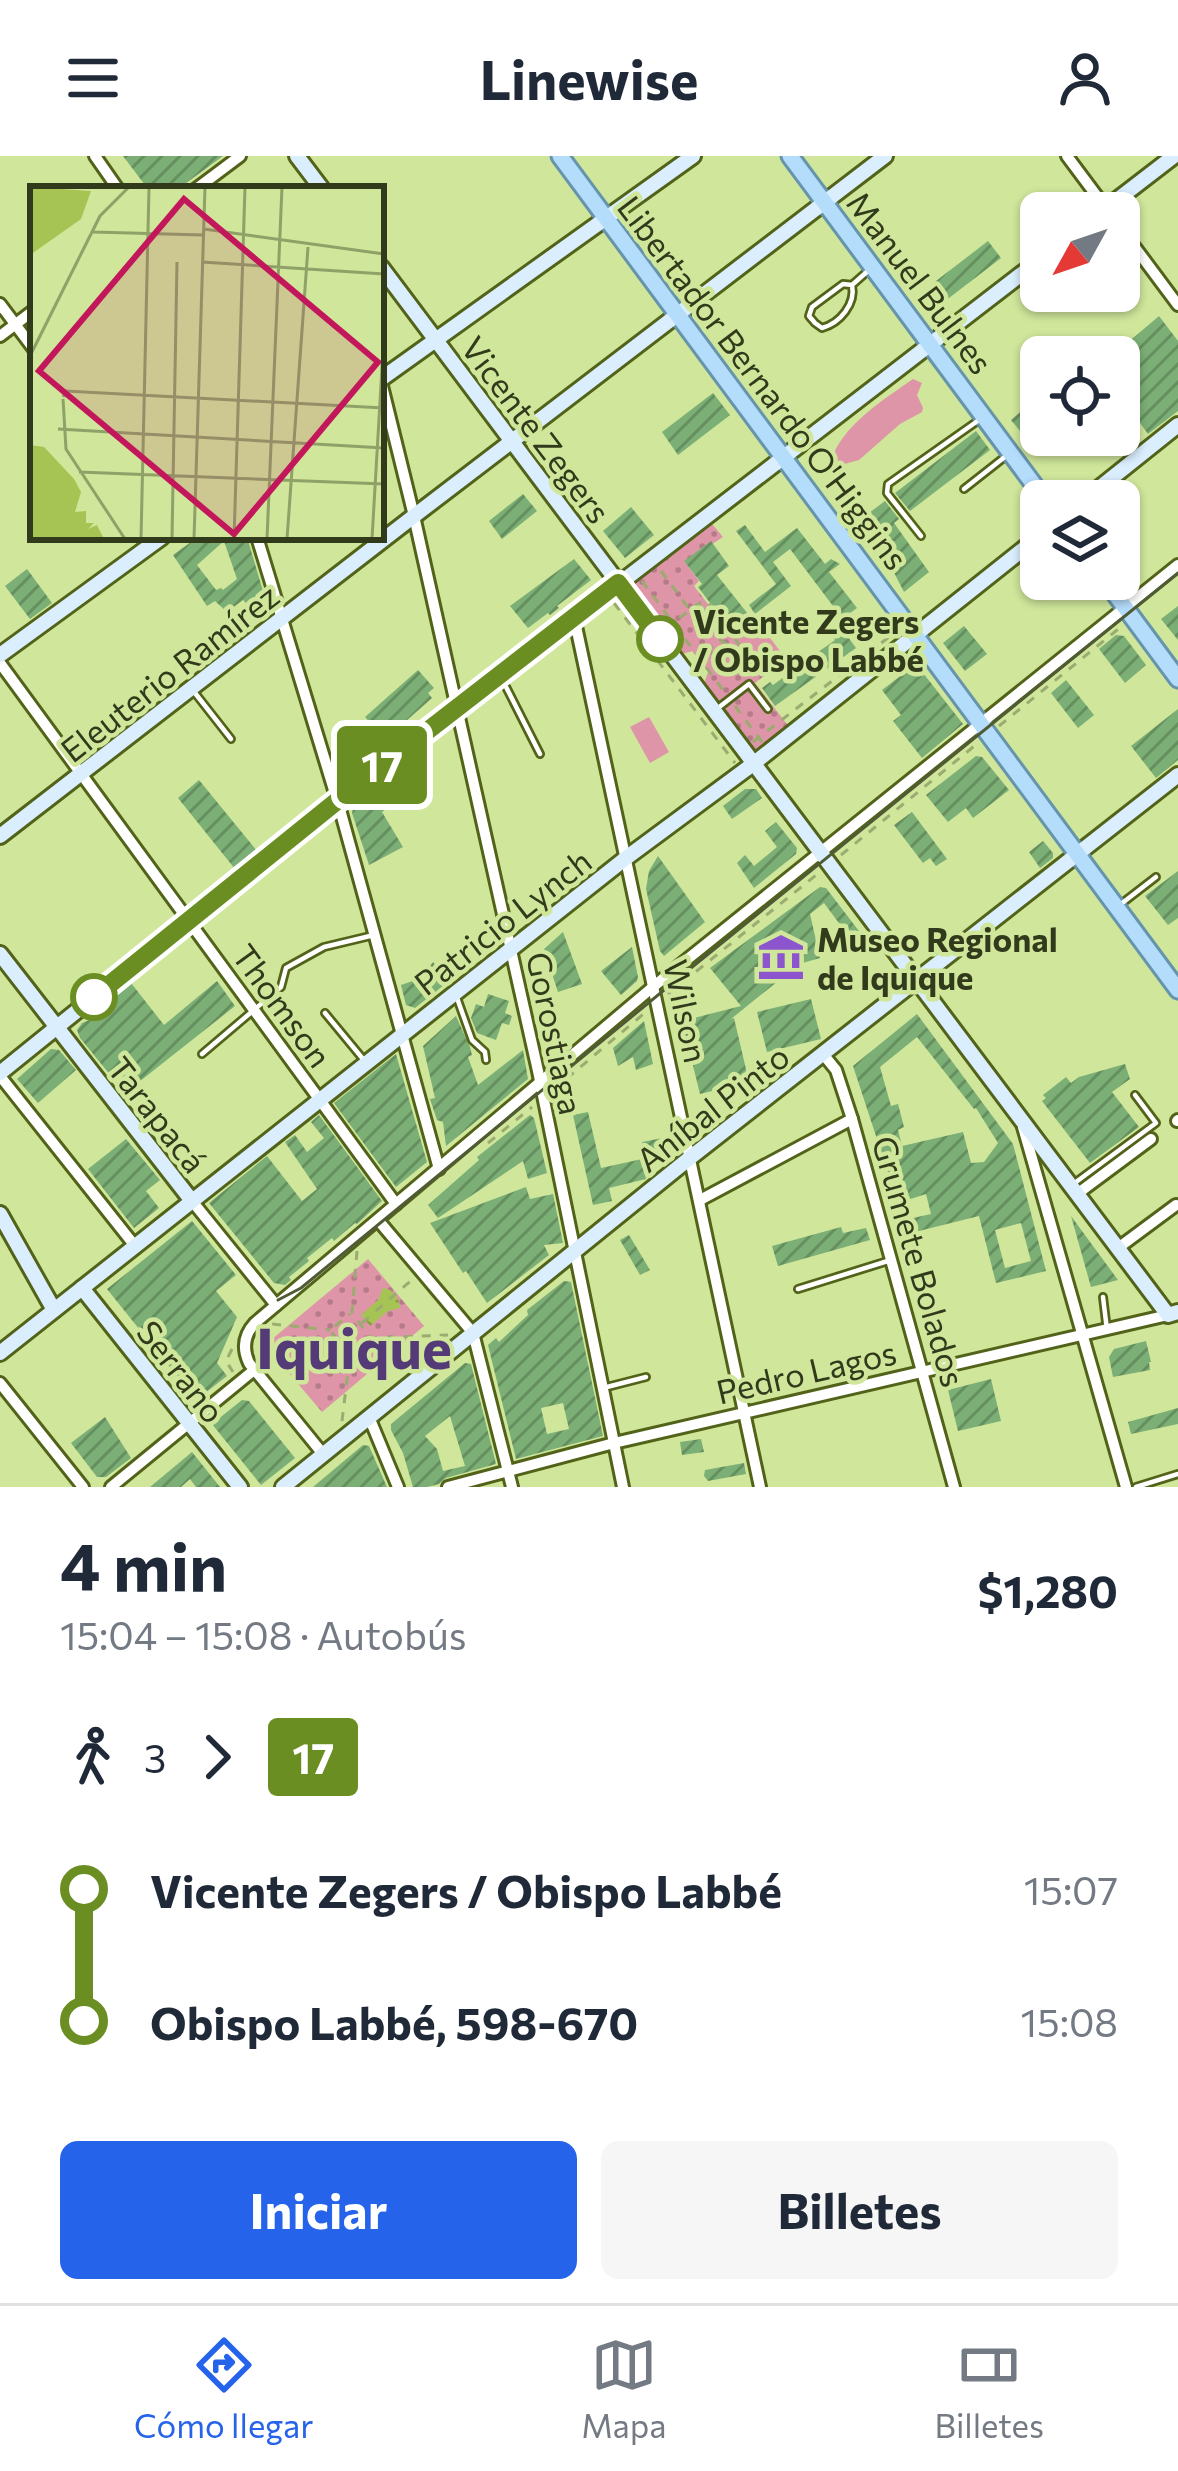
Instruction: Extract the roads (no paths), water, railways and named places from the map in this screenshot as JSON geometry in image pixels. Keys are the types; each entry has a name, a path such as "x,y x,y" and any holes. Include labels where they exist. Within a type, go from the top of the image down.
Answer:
{"main road":[{"name":"Libertador Bernardo O'Higgins","path":"560,156 1178,990"},
{"name":"Manuel Bulnes","path":"790,156 1031,480"},
{"path":"1120,600 1178,679"}],"street":[{"path":"94,156 116,186"},
{"path":"200,186 240,156"},
{"path":"297,156 320,186"},
{"path":"384,379 693,156"},
{"name":"Eleuterio Ramírez","path":"384,539 885,156"},
{"path":"1067,156 1091,192"},
{"path":"1130,192 1174,156"},
{"path":"1140,254 1178,305"},
{"name":"Vicente Zegers","path":"384,271 612,587 714,712 746,763 1173,1313"},
{"path":"135,1246 0,1075 455,708 1020,275"},
{"path":"0,304 30,344"},
{"path":"0,336 30,313"},
{"name":"Gorostiaga","path":"384,393 540,1083 623,1487"},
{"path":"1109,480 1178,424"},
{"path":"0,659 158,540"},
{"path":"257,540 376,935 439,1169"},
{"name":"Eleuterio Ramírez","path":"0,836 382,540"},
{"name":"Patricio Lynch","path":"0,1353 746,763 769,752 911,630 1020,550"},
{"path":"323,1454 254,1370 244,1350 255,1323 654,986 824,860 1129,612 1178,565"},
{"name":"Wilson","path":"574,617 760,1487"},
{"name":"Thomson","path":"0,659 396,1204"},
{"name":"Aníbal Pinto","path":"283,1487 691,1157 1178,775"},
{"name":"Tarapacá","path":"0,954 276,1305"},
{"name":"Grumete Bolados","path":"823,1054 836,1070 852,1119 954,1487"},
{"path":"700,1200 852,1119"},
{"path":"1022,1121 1131,1487"},
{"path":"1074,1190 1151,1139"},
{"path":"1118,1248 1176,1205"},
{"path":"0,1215 54,1310"},
{"path":"378,1220 473,1334 512,1487"},
{"name":"Serrano","path":"82,1288 240,1487"},
{"name":"Pedro Lagos","path":"448,1487 614,1443 1173,1313"},
{"path":"111,1487 254,1370"},
{"path":"0,1383 83,1487"},
{"path":"369,1418 398,1487"}],"lane":[{"path":"852,285 874,268"},
{"path":"843,284 852,285 849,307 830,326 814,323 809,316 812,307 843,284"},
{"path":"921,536 887,493 888,484 984,417"},
{"path":"964,489 1011,453"},
{"path":"500,674 540,754"},
{"path":"714,712 748,684 768,709"},
{"path":"192,688 231,739"},
{"path":"1117,908 1156,877"},
{"path":"202,1054 280,987 286,968 324,947 376,935"},
{"path":"455,993 472,1040 485,1052 486,1060"},
{"path":"325,1012 366,1064"},
{"path":"1074,1190 1156,1124 1136,1095"},
{"path":"798,1289 891,1260"},
{"path":"1103,1297 1107,1330"},
{"path":"603,1388 646,1377"},
{"path":"1131,1487 1178,1474"}],"water":[{"path":"383,1288 395,1295 400,1308 388,1311 370,1326 361,1315 378,1300"}],"tram line":[{"path":"278,1300 301,1288 1178,573"}],"place":[{"name":"Vicente Zegers / Obispo Labbé","path":"660,639"},
{"name":"Museo Regional de Iquique","path":"781,957"}],"district":[{"name":"Iquique","path":"354,1346"}]}
